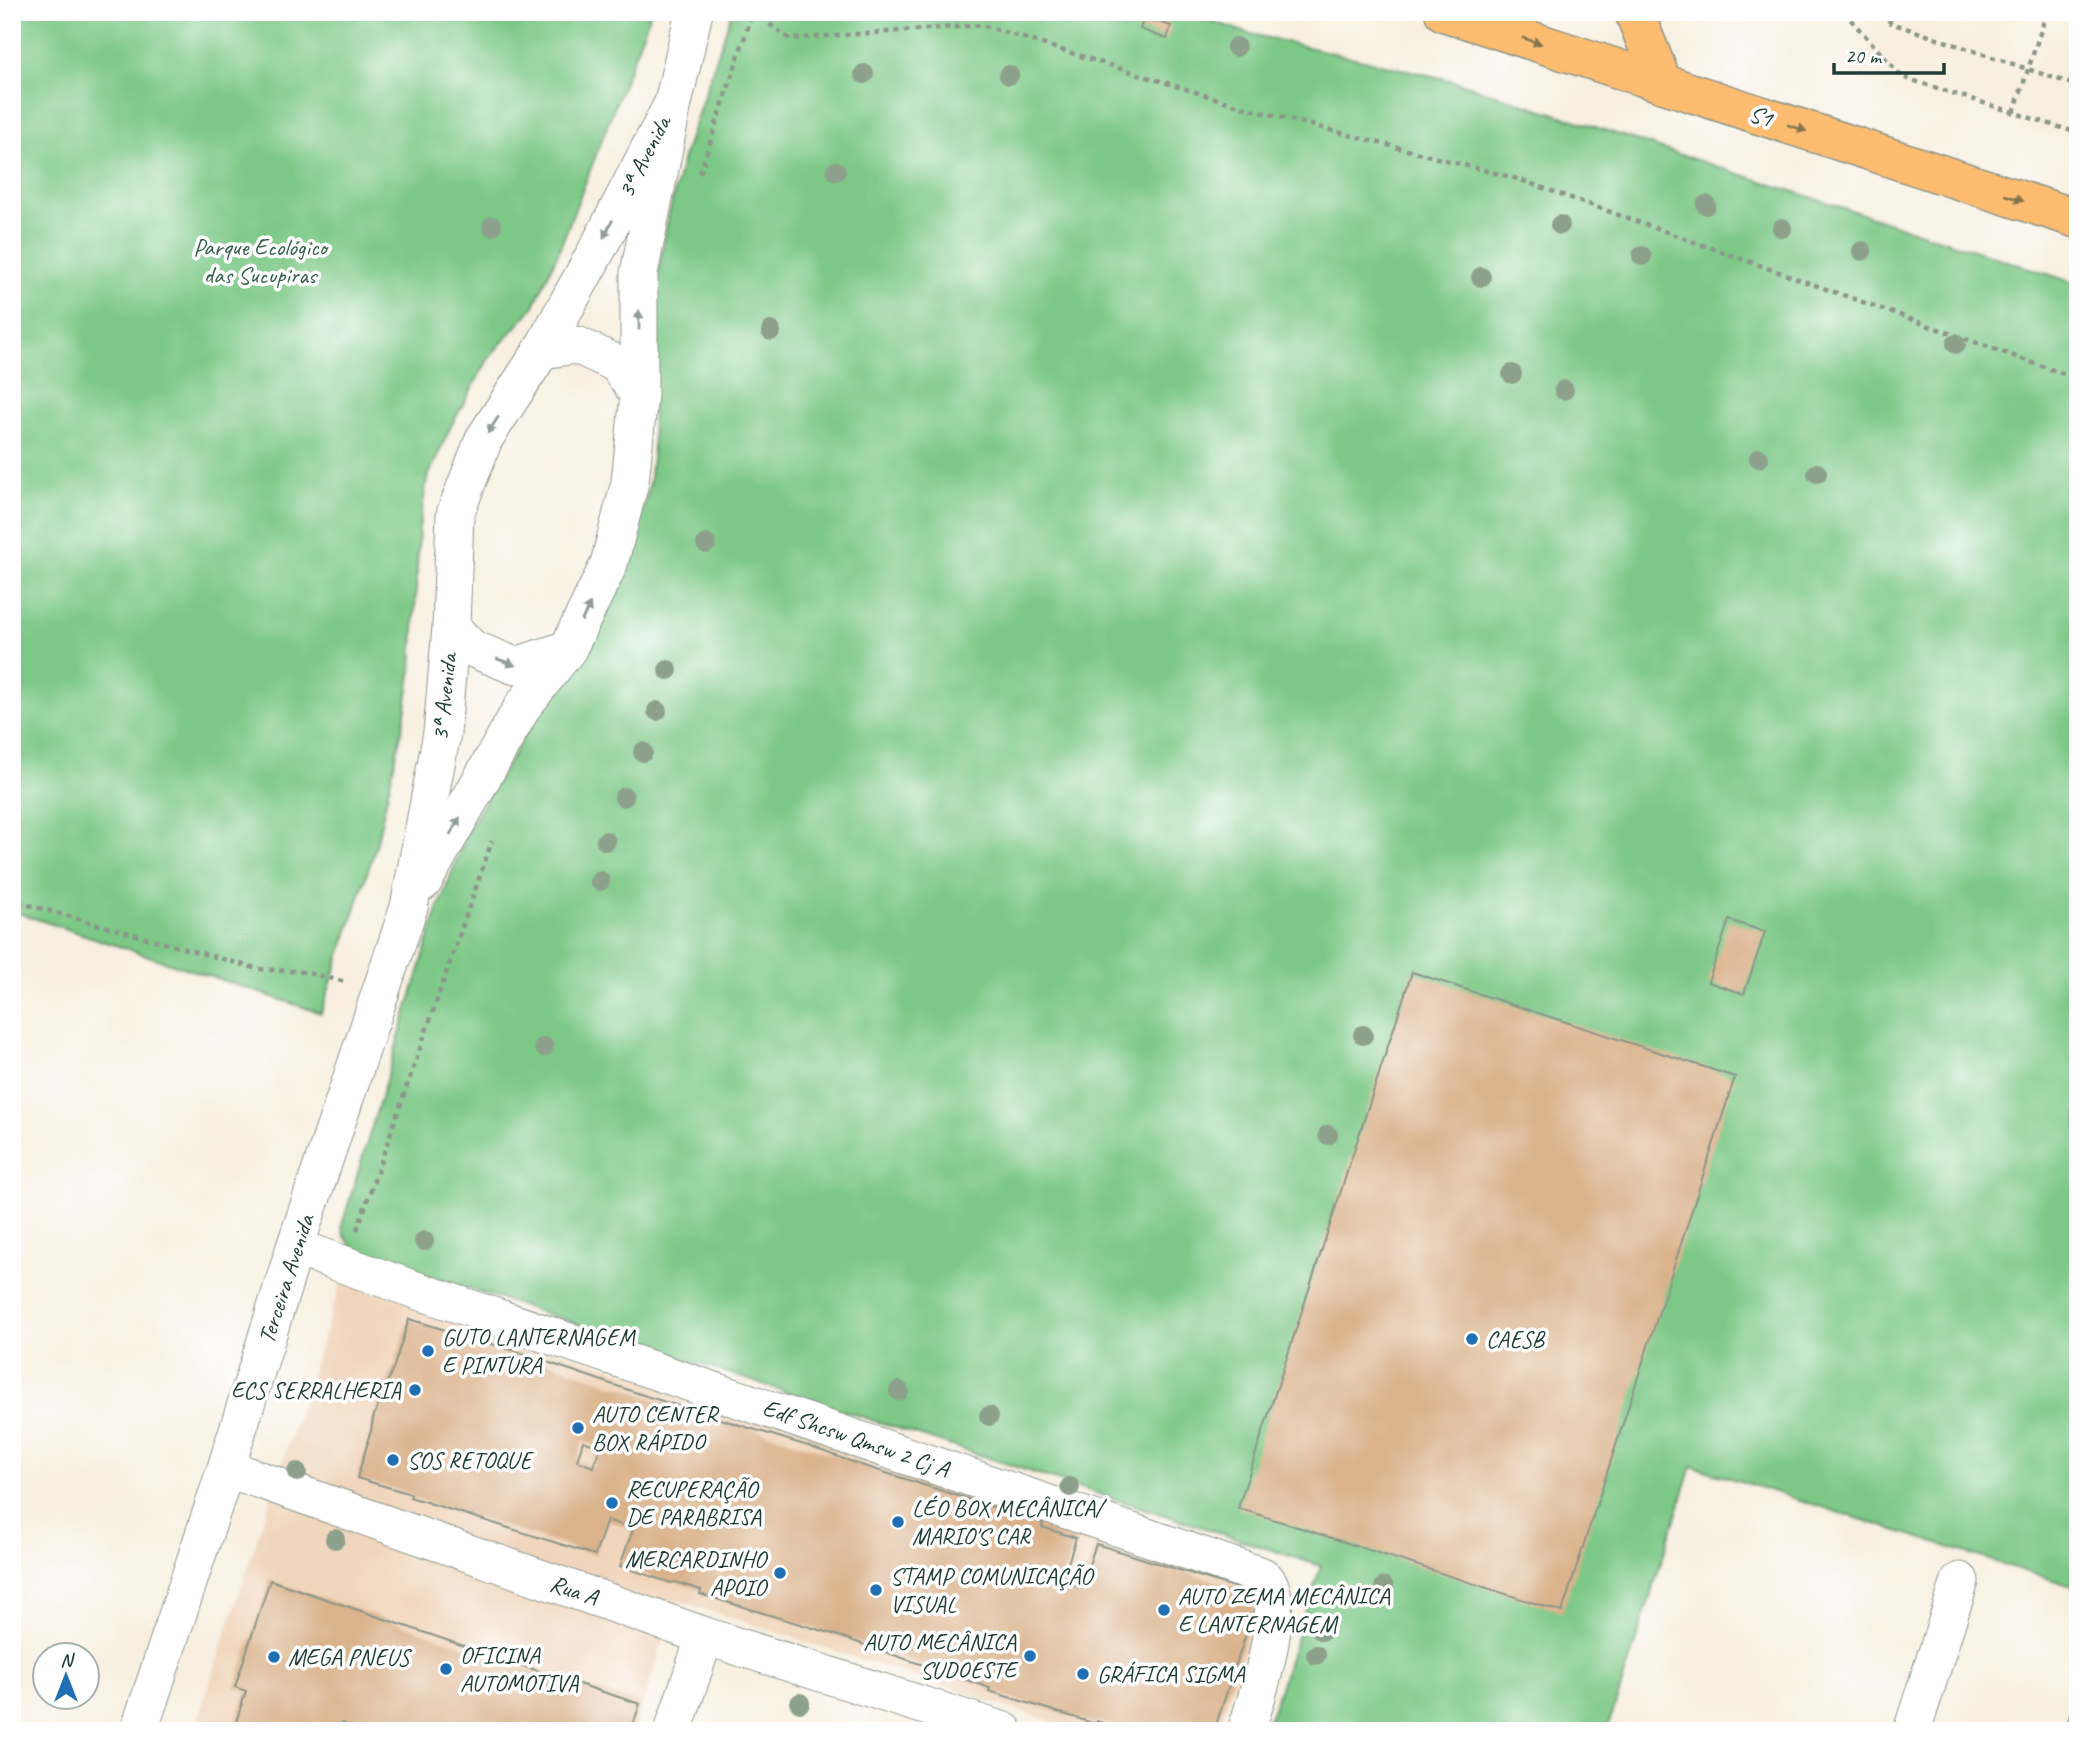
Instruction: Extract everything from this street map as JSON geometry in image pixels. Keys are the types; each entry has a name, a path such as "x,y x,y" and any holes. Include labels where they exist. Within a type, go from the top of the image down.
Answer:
{"highway":[{"name":"S1","path":"1444,12 2078,219"},
{"path":"1633,12 1663,83"}],"street":[{"path":"673,103 694,12"},
{"name":"3ª Avenida","path":"409,907 442,733 451,627 455,514 484,439 542,350 673,103"},
{"name":"3ª Avenida","path":"409,907 523,706 568,649 610,564 630,482 639,394 639,273 673,103"},
{"path":"542,350 577,345 617,364 639,394"},
{"path":"451,627 471,648 515,666 568,649"},
{"name":"Terceira Avenida","path":"139,1731 226,1468 295,1247 409,907"},
{"name":"Edf Shcsw Qmsw 2 Cj A","path":"295,1247 1268,1579 1272,1589 1273,1618 1267,1659 1245,1731"},
{"name":"Rua A","path":"226,1468 705,1636 1004,1731"},
{"path":"1912,1731 1960,1581"},
{"path":"673,1731 705,1636"}],"path":[{"path":"753,12 790,39 982,25 1246,108 1518,179 2078,379"},
{"path":"1844,12 1902,77 2078,133"},
{"path":"1882,12 1891,23 2078,86"},
{"path":"2014,112 2047,12"},
{"path":"12,894 22,903 258,968 304,972 381,990"}],"shaded area":[{"path":"342,1280 1268,1581 1218,1731 1082,1731 677,1600 634,1731 194,1731"}],"green space":[{"name":"Parque Ecológico das Sucupiras","path":"12,12 651,12 558,253 533,308 490,356 451,426 427,479 419,528 412,669 404,720 376,846 321,1013 12,911"},
{"path":"732,12 1185,12 1247,33 1454,81 2078,284 2078,1588 1692,1466 1607,1731 1265,1731 1321,1566 381,1260 363,1253 349,1242 342,1225 438,909 468,830 628,564 649,487 653,447 651,357 655,292 668,218 683,158"}],"building":[{"path":"1144,17 1171,26 1167,39 1140,29"},
{"path":"1729,920 1765,932 1744,994 1708,982"},
{"name":"CAESB","path":"1412,972 1735,1077 1562,1612 1238,1508"},
{"path":"409,1319 1043,1523 1042,1527 1076,1538 1062,1582 1081,1588 1096,1544 1259,1595 1214,1731 1126,1731 1097,1721 1096,1724 989,1691 990,1688 833,1634 700,1594 701,1590 620,1566 633,1529 607,1520 595,1555 357,1478 373,1418","holes":["583,1441 600,1447 593,1467 577,1461"]},
{"path":"270,1580 640,1704 631,1731 366,1731 342,1723 339,1731 233,1731 246,1691 235,1687"},
{"path":"2077,1693 2078,1731 2065,1731"}],"place":[{"name":"CAESB","path":"1472,1339"},
{"name":"GUTO LANTERNAGEM E PINTURA","path":"428,1351"},
{"name":"ECS SERRALHERIA","path":"415,1390"},
{"name":"AUTO CENTER BOX RÁPIDO","path":"578,1428"},
{"name":"SOS RETOQUE","path":"393,1460"},
{"name":"RECUPERAÇÃO DE PARABRISA","path":"612,1503"},
{"name":"LÉO BOX MECÂNICA/ MARIO'S CAR","path":"898,1522"},
{"name":"MERCARDINHO APOIO","path":"780,1573"},
{"name":"STAMP COMUNICAÇÃO VISUAL","path":"876,1590"},
{"name":"AUTO ZEMA MECÂNICA E LANTERNAGEM","path":"1164,1610"},
{"name":"AUTO MECÂNICA SUDOESTE","path":"1030,1656"},
{"name":"MEGA PNEUS","path":"274,1657"},
{"name":"OFICINA AUTOMOTIVA","path":"446,1669"},
{"name":"GRÁFICA SIGMA","path":"1083,1674"}]}
